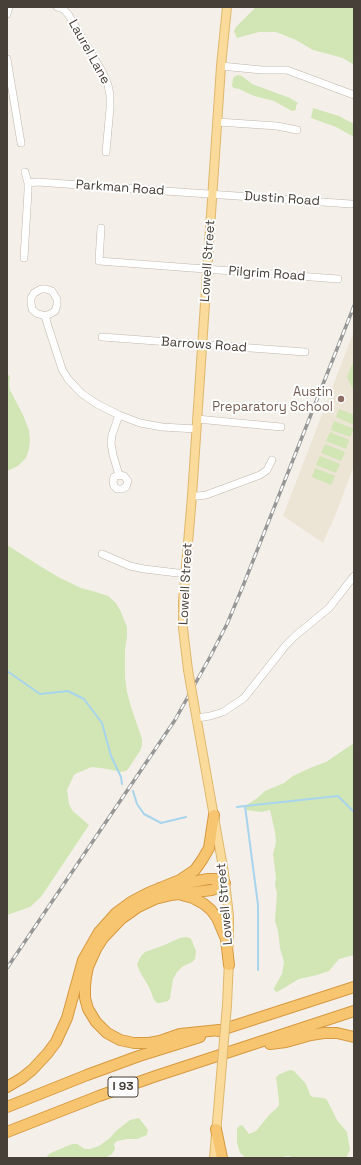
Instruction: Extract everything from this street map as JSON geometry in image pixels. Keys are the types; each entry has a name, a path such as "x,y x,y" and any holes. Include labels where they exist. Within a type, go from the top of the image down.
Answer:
{"highway":[{"path":"7,1087 32,1070 56,1042 66,1018 83,960 99,932 107,922 125,906 139,897 184,878 199,865 209,848 214,815"},
{"path":"160,888 208,879 218,879 225,883 219,888 212,890 176,894 155,899 138,907 121,919 103,938 91,959 87,972 85,987 86,1003 92,1018 103,1030 116,1038 128,1042 148,1043 160,1041 180,1034 219,1030"},
{"path":"176,894 193,898 204,904 214,913 220,923 226,939 229,964"},
{"name":"I 93","path":"7,1107 109,1067 354,987"},
{"name":"I 93","path":"7,1132 99,1096 156,1076 354,1011"},
{"path":"240,1048 286,1042 317,1034 337,1034 354,1037"},
{"path":"216,1129 222,1158"}],"main road":[{"name":"Lowell Street","path":"214,1158 227,1005 229,916 214,815 188,670 183,623 212,195 227,7"}],"street":[{"path":"7,14 9,7"},
{"name":"Laurel Lane","path":"62,8 69,16 103,73 108,85 110,108 106,152"},
{"path":"7,59 21,143"},
{"path":"222,66 262,70 288,70 354,95"},
{"path":"218,122 277,126 297,130"},
{"path":"24,258 28,199 28,183 25,172"},
{"name":"Parkman Road","path":"28,183 37,182 212,195"},
{"name":"Dustin Road","path":"212,195 351,204"},
{"name":"Pilgrim Road","path":"101,228 99,261 338,279"},
{"path":"45,316 60,364 68,379 80,393 91,401 119,415 150,425 196,429"},
{"name":"Barrows Road","path":"102,338 305,352"},
{"path":"119,415 112,435 111,443 119,475"},
{"path":"197,419 281,427"},
{"path":"192,496 206,495 260,475 267,470 272,460"},
{"path":"102,554 137,568 186,574"},
{"path":"197,718 223,712 244,698 286,645 330,608 354,576"}],"shaded area":[{"name":"Austin Preparatory School","path":"354,331 354,466 323,543 283,516"}],"green space":[{"path":"256,7 354,7 354,65 343,58 313,50 296,40 276,32 259,32 237,38 234,31 236,27"},
{"path":"237,75 242,76 252,84 290,98 298,103 296,110 292,111 274,101 254,96 234,88 232,86 233,78"},
{"path":"313,108 339,116 354,124 354,137 336,127 311,118"},
{"path":"354,360 354,388 347,377"},
{"path":"7,373 10,377 10,390 29,430 30,440 26,458 18,466 7,471"},
{"path":"339,409 354,415 354,425 336,417"},
{"path":"334,421 354,429 350,437 331,430"},
{"path":"330,432 349,440 346,449 326,441"},
{"path":"325,444 345,452 341,461 321,453"},
{"path":"320,456 340,464 336,473 316,465"},
{"path":"315,468 335,476 331,485 312,477"},
{"path":"7,545 60,578 81,588 108,596 116,603 127,627 125,677 127,692 142,739 142,745 140,751 126,771 120,772 92,767 74,775 67,790 69,804 72,810 89,825 41,897 30,907 7,915"},
{"path":"354,743 354,955 339,959 329,971 299,979 277,992 274,988 282,974 284,962 275,921 277,893 273,854 276,842 275,832 270,810 262,812 252,811 247,810 245,806 265,791 284,783 293,776 326,762"},
{"path":"186,937 190,938 192,941 196,951 195,959 177,972 173,979 170,998 168,1001 157,1003 140,972 137,965 138,962 145,952"},
{"path":"290,1070 294,1071 306,1084 310,1095 327,1100 337,1120 347,1132 350,1150 346,1158 295,1158 288,1156 277,1158 246,1158 240,1153 237,1143 237,1129 242,1125 249,1134 256,1131 277,1108 279,1101 276,1078 278,1075"},
{"path":"139,1118 148,1130 147,1135 137,1139 117,1141 114,1144 115,1149 112,1154 105,1158 46,1158 49,1154 72,1144 77,1144 85,1149 99,1146 130,1120"}],"waterway":[{"path":"7,671 40,694 68,691 84,699 102,723 111,756 121,777 122,784"},
{"path":"133,791 137,804 144,814 161,823 186,817"},
{"path":"245,806 338,796 354,812"},
{"path":"237,807 245,806 258,905 258,970"}],"railway":[{"path":"7,968 175,720 210,657 227,624 243,586 354,306"}],"place":[{"name":"Austin Preparatory School","path":"341,399"}]}
